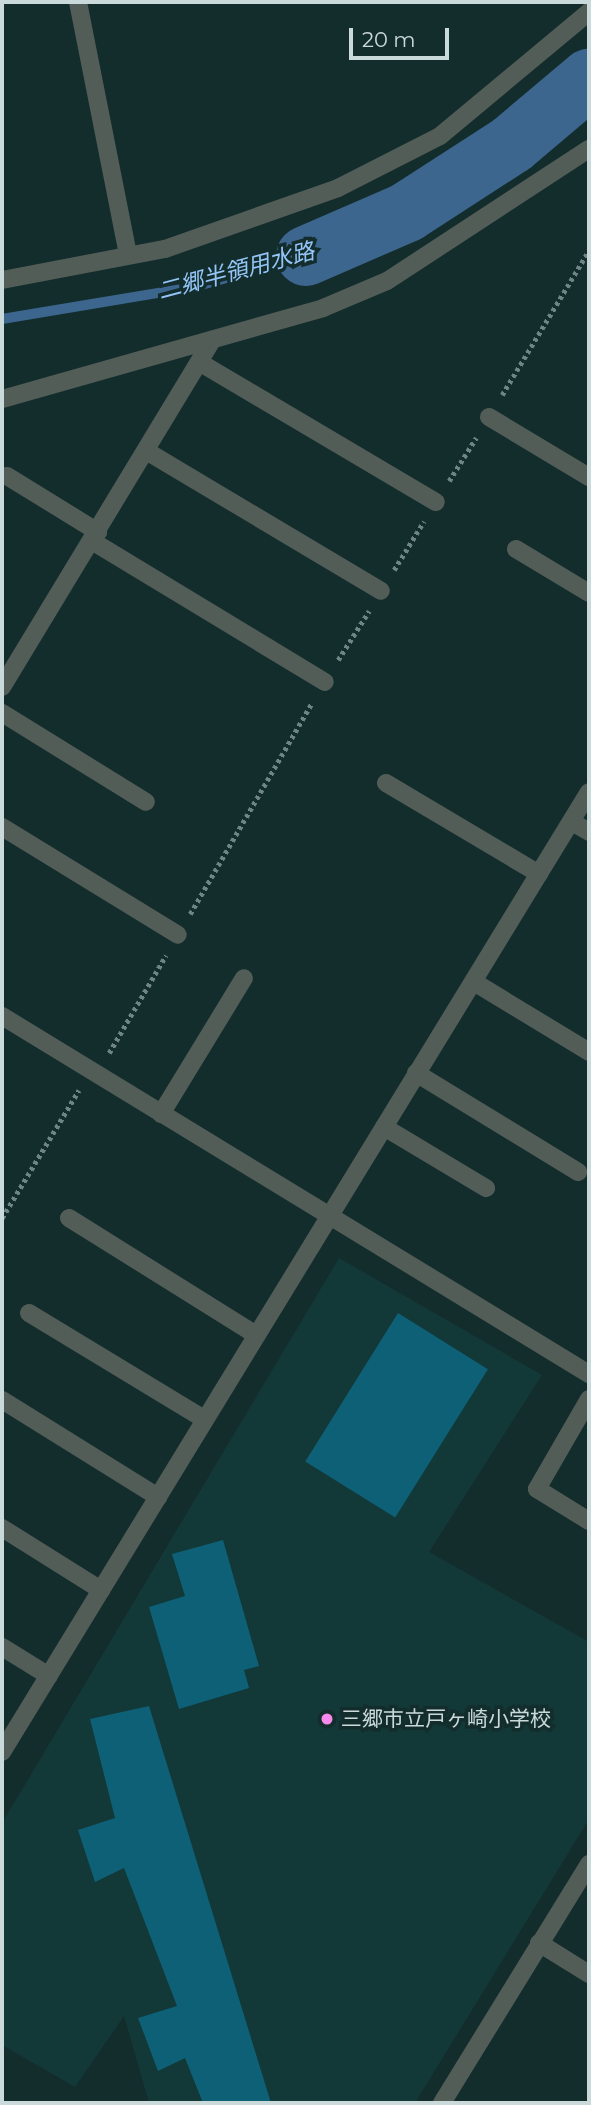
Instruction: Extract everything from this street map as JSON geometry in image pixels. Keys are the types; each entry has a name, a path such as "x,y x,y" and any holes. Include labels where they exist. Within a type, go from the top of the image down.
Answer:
{"street":[{"path":"78,2 128,256"},
{"path":"2,280 128,256 250,223 338,188 440,136 589,12"},
{"path":"2,399 212,340 387,281 589,149"},
{"path":"2,687 148,452 212,340"},
{"path":"199,362 436,502"},
{"path":"489,417 589,477"},
{"path":"148,452 381,591"},
{"path":"7,476 95,536 325,682"},
{"path":"516,549 589,593"},
{"path":"2,713 146,802"},
{"path":"386,783 539,874"},
{"path":"2,1752 589,792"},
{"path":"572,822 589,832"},
{"path":"2,827 178,934"},
{"path":"161,1114 244,978"},
{"path":"474,982 589,1052"},
{"path":"2,1016 589,1374"},
{"path":"416,1073 578,1172"},
{"path":"384,1127 486,1188"},
{"path":"69,1218 256,1335"},
{"path":"29,1313 204,1419"},
{"path":"589,1399 537,1489 589,1521"},
{"path":"2,1401 158,1497"},
{"path":"2,1528 101,1590"},
{"path":"2,1647 48,1676"},
{"path":"442,2103 589,1864"},
{"path":"539,1943 589,1974"}],"path":[{"path":"2,1218 82,1086"}],"shaded area":[{"name":"三郷市立戸ヶ崎小学校","path":"339,1258 542,1375 429,1552 589,1642 589,1819 415,2103 149,2103 124,2016 75,2087 2,2045 2,1823"}],"building":[{"path":"398,1313 488,1369 395,1518 305,1461"},
{"path":"223,1540 259,1666 244,1670 249,1688 179,1709 149,1607 185,1596 172,1554"},
{"path":"149,1706 271,2103 203,2103 185,2058 158,2071 138,2018 177,2006 124,1868 95,1882 78,1830 115,1818 90,1719"}],"waterway":[{"name":"二郷半領用水路","path":"306,256 407,212 512,144 589,79"},
{"name":"二郷半領用水路","path":"2,319 194,287 306,256"}],"place":[{"name":"三郷市立戸ヶ崎小学校","path":"327,1719"}]}
